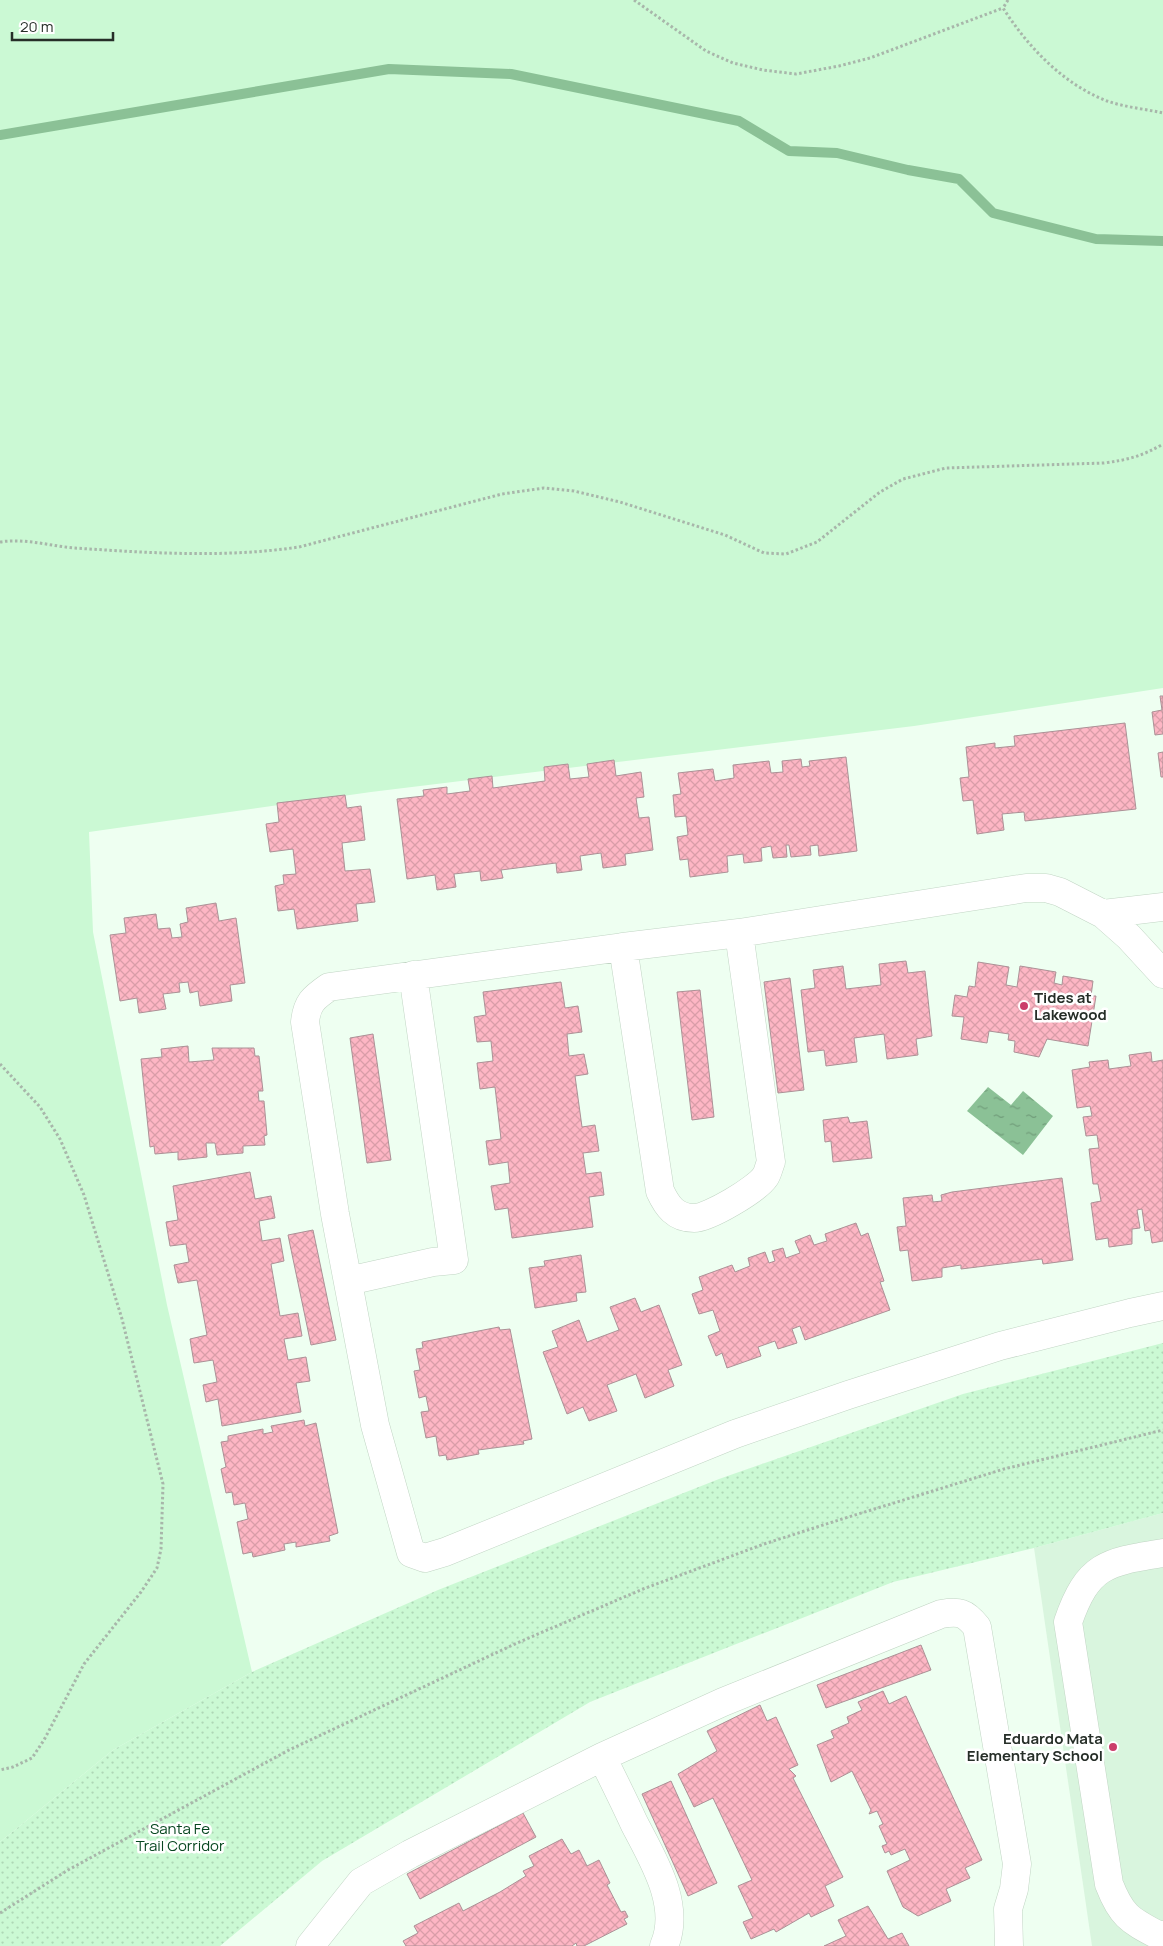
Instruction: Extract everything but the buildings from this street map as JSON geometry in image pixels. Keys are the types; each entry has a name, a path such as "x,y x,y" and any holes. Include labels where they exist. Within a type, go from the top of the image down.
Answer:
{"lane":[{"path":"1163,974 1129,937 1103,914 1060,892 1046,888 1026,888 739,933 329,987 317,995 307,1009 306,1022 335,1214 375,1425 411,1553 425,1558 445,1552 734,1434 848,1394 1000,1346 1163,1306"},
{"path":"1103,914 1163,907"},
{"path":"623,947 660,1191 666,1205 680,1215 695,1218 724,1206 748,1191 765,1177 771,1162 739,933"},
{"path":"348,1282 433,1262 456,1270 413,975"},
{"path":"1160,1939 1132,1921 1117,1905 1109,1884 1068,1622 1075,1601 1088,1581 1105,1566 1127,1559 1163,1553"},
{"path":"310,1946 361,1882 410,1854 602,1757 722,1702 940,1614 956,1612 969,1616 977,1627 1017,1864 1014,1889 1008,1909 1009,1946"},
{"path":"602,1757 656,1868 666,1895 669,1916 668,1937 664,1946"}],"path":[{"path":"634,0 706,51 733,63 763,70 796,74 870,58 1004,8 1008,0"},
{"path":"1004,8 1016,27 1035,50 1063,76 1090,93 1108,101 1163,113"},
{"path":"0,542 14,540 75,548 161,552 237,554 270,551 299,547 502,494 544,488 574,491 620,502 725,536 764,553 786,554 817,542 880,492 903,480 929,471 946,468 1104,464 1145,454 1163,444"},
{"path":"0,1064 40,1107 60,1139 84,1195 122,1319 163,1484 161,1549 158,1568 84,1664 44,1740 32,1758 13,1767 0,1770"},
{"path":"0,1913 68,1870 289,1750 517,1643 643,1589 764,1544 842,1518 1004,1469 1163,1430"}],"shaded area":[{"name":"Eduardo Mata Elementary School","path":"1163,1513 1163,1946 1092,1946 1034,1548"}],"green space":[{"path":"0,0 1163,0 1163,688 914,726 371,792 89,832 93,932 167,1305 252,1672 113,1750 0,1842"},
{"name":"Santa Fe Trail Corridor","path":"1163,1343 1163,1513 1034,1548 893,1582 590,1702 322,1861 220,1946 0,1946 0,1842 113,1750 252,1672 438,1590 719,1479 963,1394"}],"water":[{"path":"988,1087 1011,1105 1023,1091 1053,1116 1023,1155 967,1111"}],"waterway":[{"path":"0,135 389,69 511,74 739,121 789,151 837,153 908,170 959,179 993,213 1096,239 1163,241"}],"place":[{"name":"Tides at Lakewood","path":"1024,1006"},
{"name":"Eduardo Mata Elementary School","path":"1113,1747"}]}
